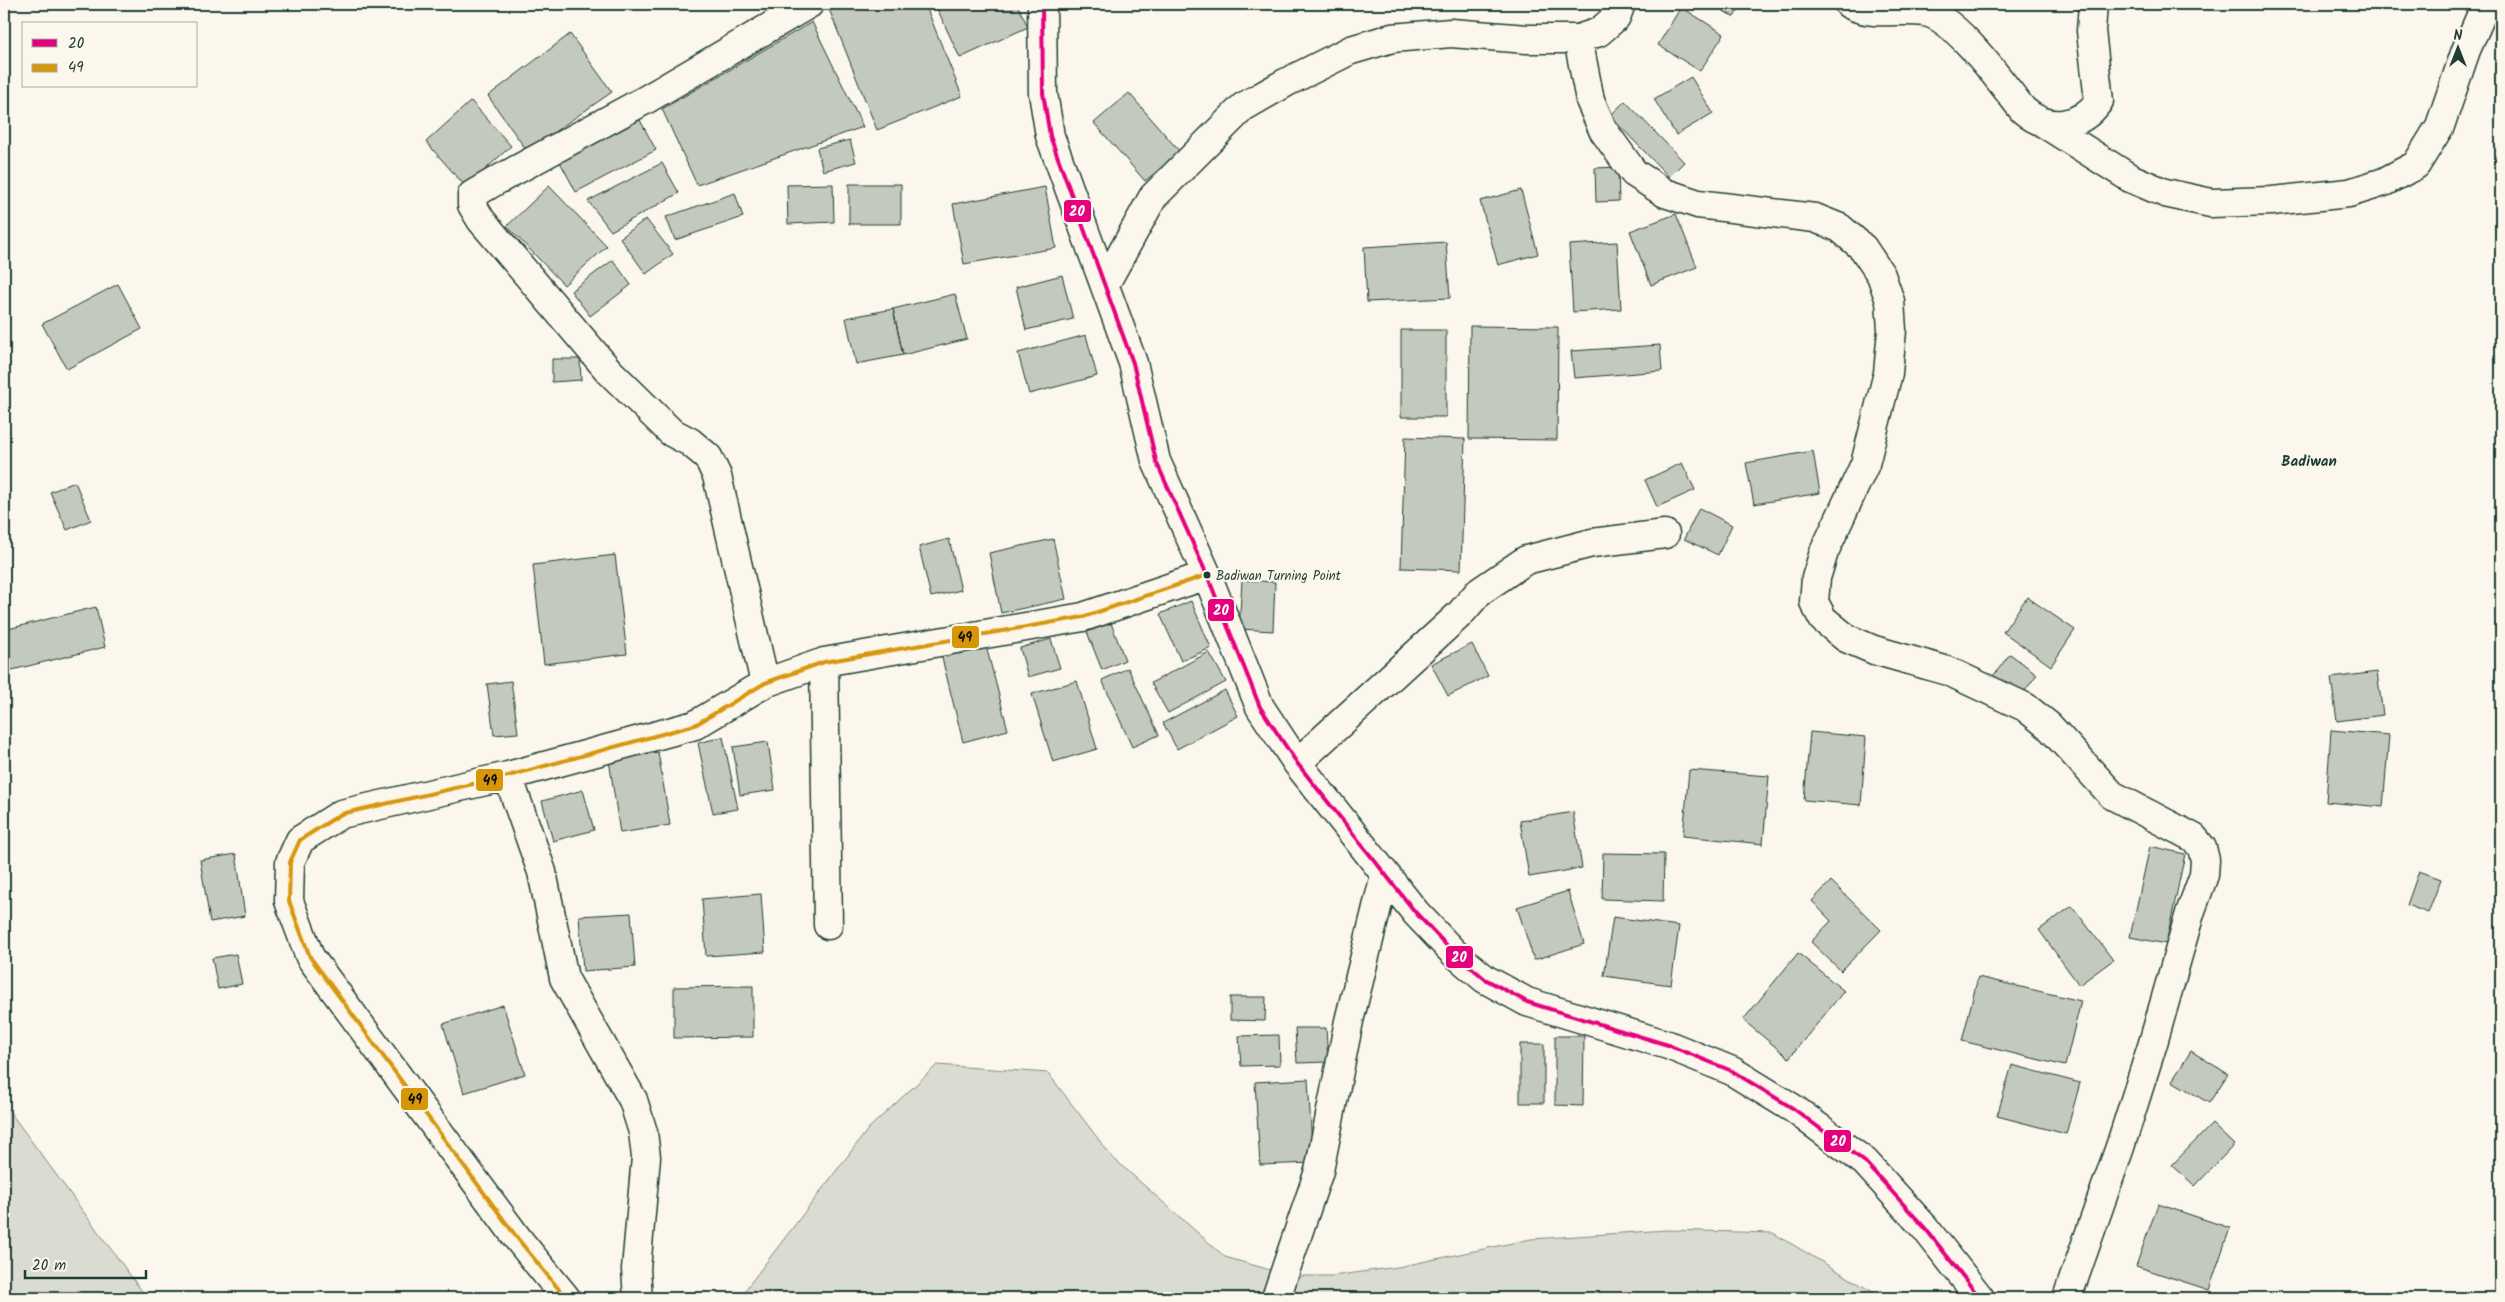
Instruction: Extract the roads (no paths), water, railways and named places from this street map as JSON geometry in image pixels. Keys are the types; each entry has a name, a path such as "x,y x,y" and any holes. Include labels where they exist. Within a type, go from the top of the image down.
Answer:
{"street":[{"path":"766,683 717,476 708,457 690,442 672,432 609,371 482,220 472,205 472,196 494,182 647,99 809,4"},
{"path":"1042,4 1043,93 1050,136 1067,187 1105,284 1133,363 1156,461 1207,575 1260,707 1297,763 1385,875 1453,952 1485,979 1527,1002 1668,1045 1732,1071 1794,1109 1865,1162 1926,1228 1980,1298"},
{"path":"1105,284 1153,197 1243,107 1309,70 1351,50 1392,38 1451,33 1527,39 1578,39 1599,32 1616,17 1621,4"},
{"path":"1849,4 1871,11 1924,11 1936,14 1960,34 2023,110 2032,118 2045,124 2130,178 2165,193 2211,203 2272,202 2349,193 2384,182 2416,165 2440,126 2466,50 2486,4"},
{"path":"2045,124 2059,126 2072,122 2093,110 2099,101 2092,31 2093,4"},
{"path":"1578,39 1590,100 1602,130 1634,173 1665,193 1698,204 1815,218 1824,221 1840,228 1862,248 1881,275 1890,301 1892,330 1888,374 1865,464 1824,552 1816,578 1814,602 1823,619 1846,638 1948,671 2025,707 2049,726 2112,795 2194,838 2202,848 2205,860 2204,875 2190,913 2153,1043 2120,1146 2067,1298"},
{"path":"1297,763 1460,614 1479,592 1526,560 1592,543 1666,534"},
{"path":"566,1298 518,1239 310,957 289,901 290,862 300,840 341,814 508,776 695,725 766,683 824,662 1083,617 1207,575"},
{"path":"824,662 828,925"},
{"path":"508,776 542,872 564,978 633,1100 643,1132 646,1157 636,1269 638,1298"},
{"path":"1276,1298 1319,1171 1349,1021 1385,875"}],"place":[{"name":"Badiwan Turning Point","path":"1207,575"}],"district":[{"name":"Badiwan","path":"2309,461"}]}
